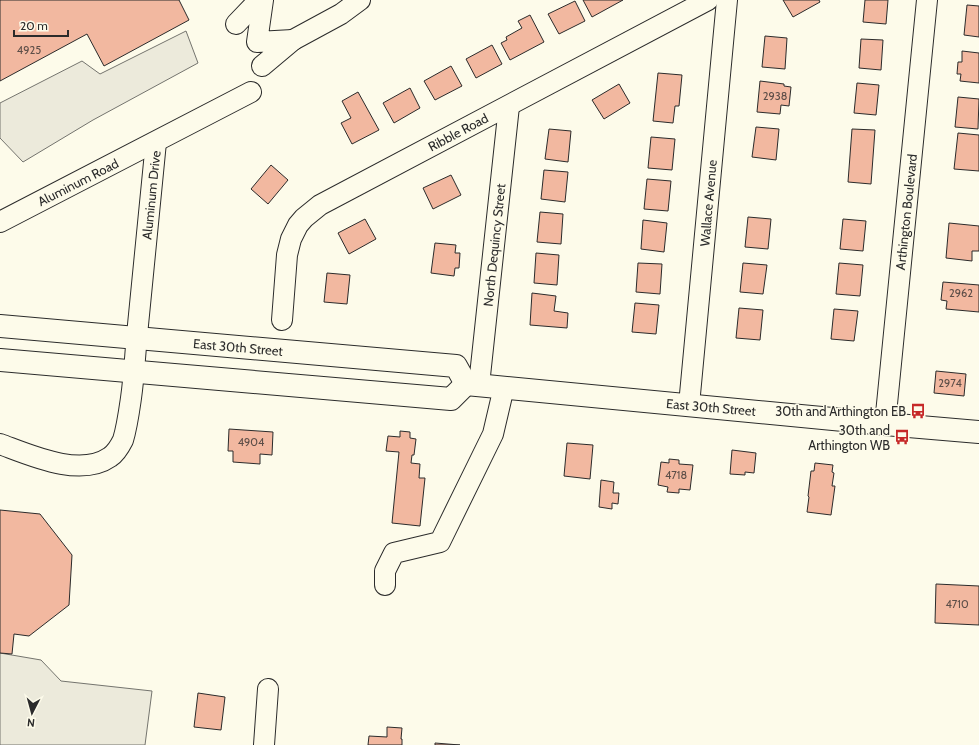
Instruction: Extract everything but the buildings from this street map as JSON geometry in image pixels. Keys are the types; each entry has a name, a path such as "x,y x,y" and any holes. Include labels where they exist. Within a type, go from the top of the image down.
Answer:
{"main road":[{"name":"East 30th Street","path":"0,326 136,355 451,400 472,384 979,432"},
{"name":"East 30th Street","path":"0,360 136,355 456,366 472,384"}],"street":[{"path":"236,24 259,0"},
{"path":"263,0 257,42 292,40"},
{"path":"262,66 292,40 342,14 360,0"},
{"name":"Ribble Road","path":"282,320 288,247 292,235 298,225 320,205 708,0"},
{"name":"Wallace Avenue","path":"689,405 728,0"},
{"name":"Arthington Boulevard","path":"886,424 927,0"},
{"name":"Aluminum Drive","path":"0,444 54,462 72,465 85,466 95,464 110,458 114,454 123,440 129,413 136,355 156,142 251,92"},
{"name":"North Dequincy Street","path":"472,384 509,106"},
{"name":"Aluminum Road","path":"0,222 156,142"},
{"path":"385,585 385,571 394,553 440,542 492,434 504,387"},
{"path":"264,745 268,689"}],"shaded area":[{"path":"186,31 198,63 93,120 23,162 0,138 0,103 82,61 100,74"},
{"path":"0,653 41,660 61,681 152,691 145,745 0,745"}],"place":[{"name":"30th and Arthington EB","path":"918,411"},
{"name":"30th and Arthington WB","path":"902,437"}]}
